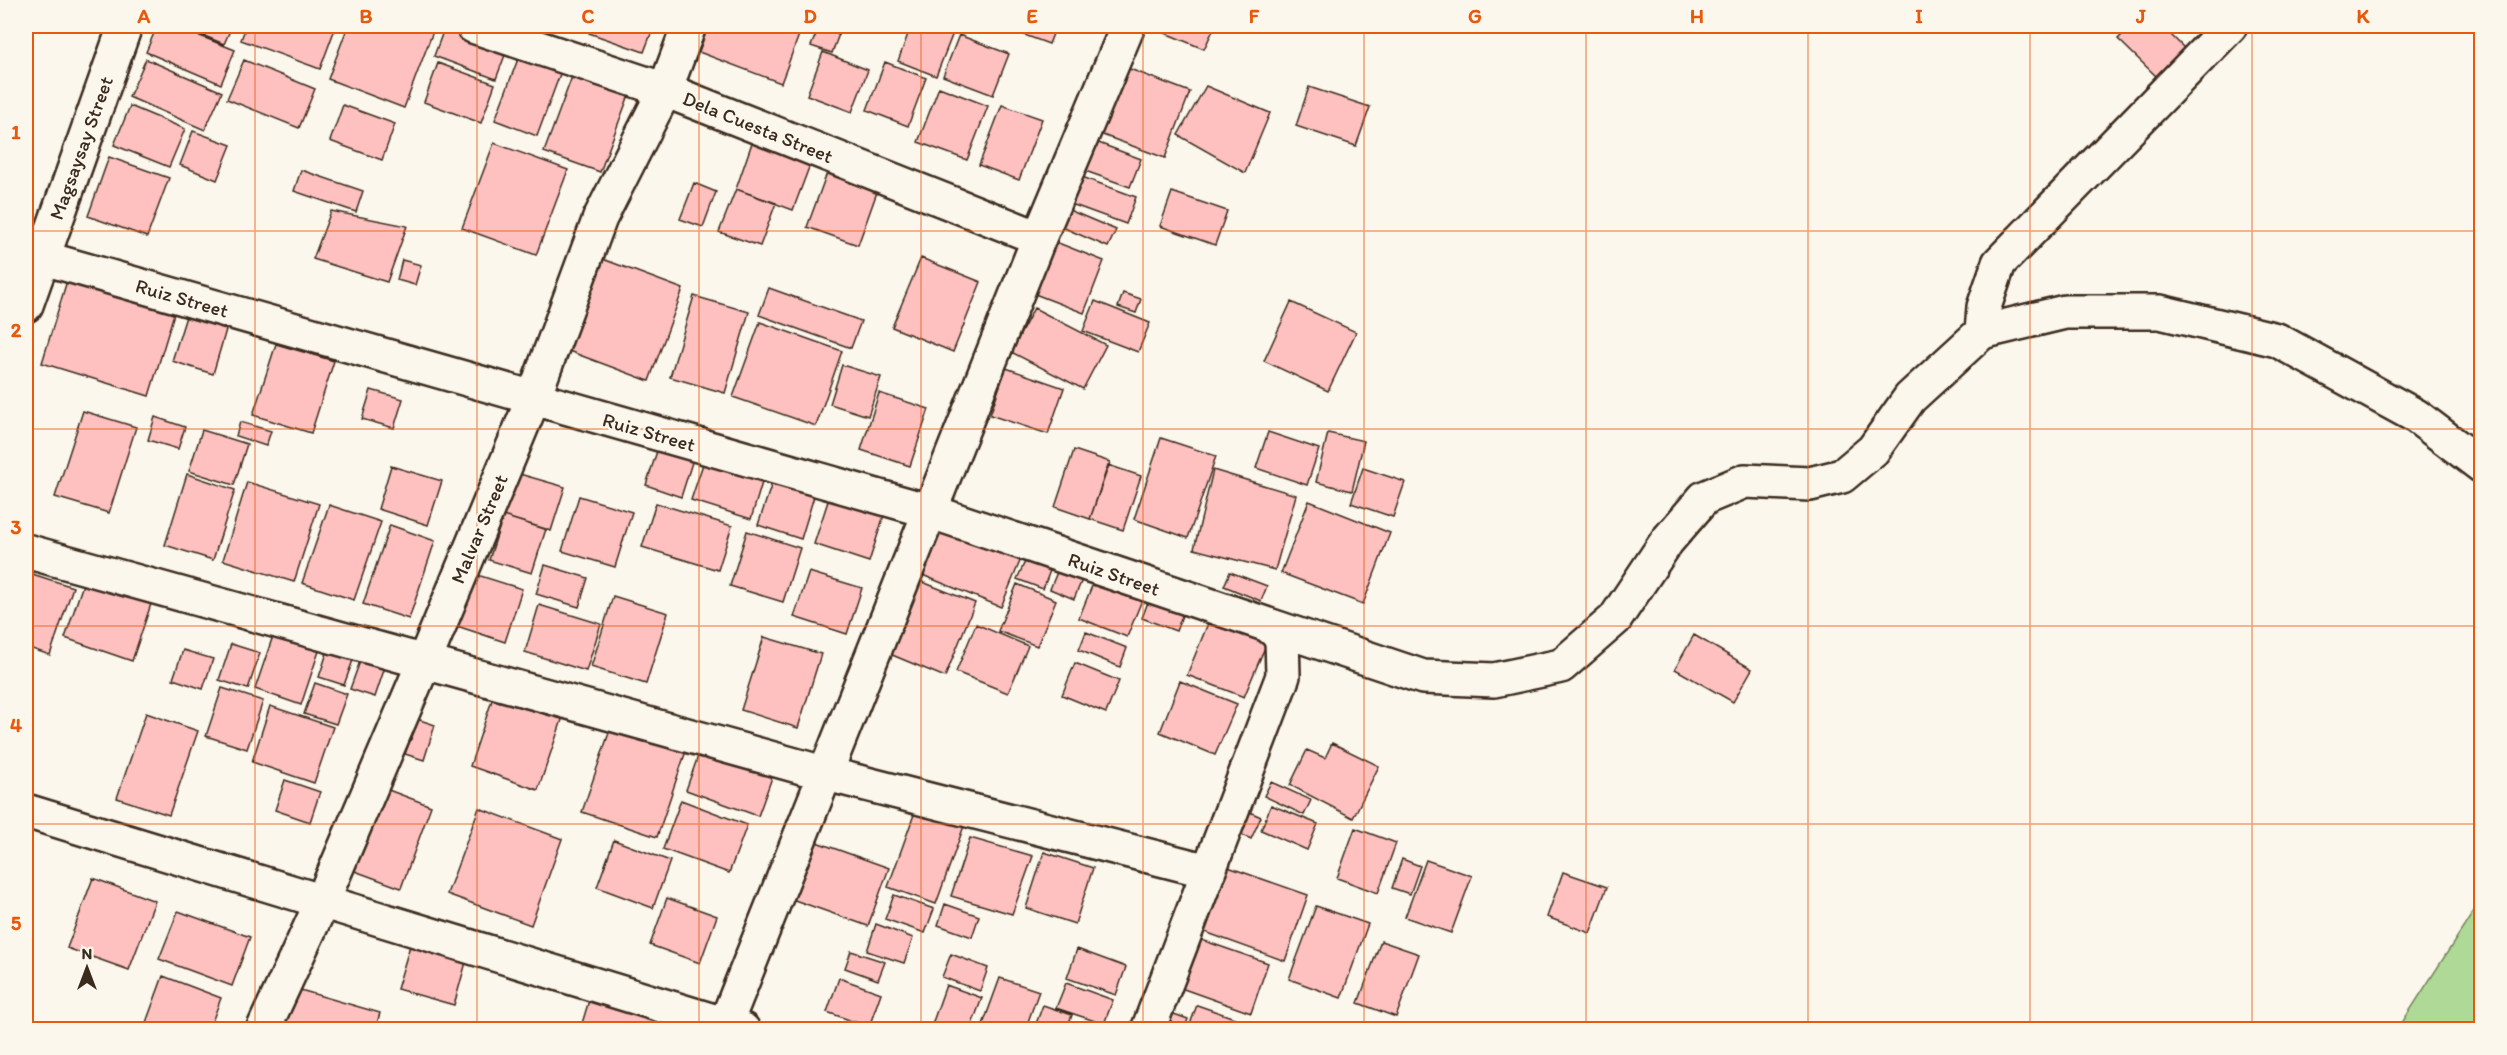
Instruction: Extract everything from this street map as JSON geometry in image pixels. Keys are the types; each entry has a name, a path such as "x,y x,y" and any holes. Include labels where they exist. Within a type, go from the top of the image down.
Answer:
{"street":[{"name":"Magsaysay Street","path":"26,305 34,255 125,26"},
{"name":"Dela Cuesta Street","path":"473,26 665,90 1039,238"},
{"name":"Malvar Street","path":"262,1029 322,902 424,662 533,399 600,218 665,90 689,26"},
{"path":"26,811 730,1028 929,511 1039,238 1128,26"},
{"path":"2230,26 1999,263 1984,307 1982,332 2065,312 2160,312 2277,340 2416,416 2481,466"},
{"name":"Ruiz Street","path":"34,255 929,511 1423,677 1494,680 1561,666 1615,619 1667,541 1704,498 1745,481 1810,484 1842,476 1873,450 1910,398 1982,332"},
{"path":"26,551 826,774 1208,871"},
{"path":"1148,1029 1283,676 1282,637 1269,626"}],"green space":[{"path":"2481,900 2481,1029 2398,1029"}],"building":[{"path":"157,26 175,26 235,50 221,84 146,52"},
{"path":"180,26 232,26 224,44"},
{"path":"246,26 336,26 320,69 241,40"},
{"path":"348,26 435,26 404,108 328,79"},
{"path":"445,26 508,47 496,79 434,56"},
{"path":"592,26 654,26 644,52 589,33"},
{"path":"700,26 802,27 781,83 691,49"},
{"path":"911,26 955,28 936,76 898,61"},
{"path":"1003,26 1056,26 1049,44"},
{"path":"1148,26 1215,26 1204,49"},
{"path":"2131,26 2162,26 2187,51 2159,79 2118,39"},
{"path":"819,27 839,34 832,53 811,46"},
{"path":"959,35 1009,54 993,95 943,76"},
{"path":"521,51 563,66 537,136 495,120"},
{"path":"823,52 868,70 852,112 807,95"},
{"path":"146,59 222,92 205,130 129,97"},
{"path":"244,60 315,89 299,128 227,99"},
{"path":"885,62 926,78 908,126 867,110"},
{"path":"438,63 495,84 481,123 424,102"},
{"path":"1114,63 1190,92 1165,158 1089,130"},
{"path":"573,74 629,95 600,172 544,152"},
{"path":"1206,86 1270,113 1245,173 1178,135"},
{"path":"939,87 988,106 967,160 918,142"},
{"path":"1309,87 1370,107 1356,146 1296,126"},
{"path":"343,105 395,124 382,160 330,141"},
{"path":"1002,105 1042,119 1019,180 979,165"},
{"path":"130,106 185,129 169,167 114,145"},
{"path":"193,131 231,145 217,180 180,165"},
{"path":"1088,139 1141,159 1130,187 1077,168"},
{"path":"753,140 811,162 793,210 736,189"},
{"path":"494,143 568,170 536,255 462,228"},
{"path":"109,157 169,178 147,237 88,216"},
{"path":"831,162 881,181 858,245 807,227"},
{"path":"301,170 363,191 356,212 294,191"},
{"path":"1074,174 1136,197 1126,224 1063,201"},
{"path":"694,183 716,192 703,227 680,219"},
{"path":"736,189 776,203 760,246 719,232"},
{"path":"1172,192 1227,211 1215,245 1160,226"},
{"path":"1069,210 1116,230 1108,247 1062,227"},
{"path":"331,211 407,226 387,282 313,259"},
{"path":"1048,239 1104,261 1084,313 1027,291"},
{"path":"592,255 683,289 649,381 558,347"},
{"path":"921,258 981,282 953,352 892,327"},
{"path":"402,260 421,265 415,285 397,280"},
{"path":"69,274 176,307 149,396 42,363"},
{"path":"769,288 861,321 851,348 759,315"},
{"path":"1123,293 1141,299 1136,313 1118,307"},
{"path":"694,296 749,312 725,393 670,377"},
{"path":"1095,301 1150,323 1138,352 1083,331"},
{"path":"1291,302 1356,332 1328,391 1264,361"},
{"path":"1034,308 1106,345 1083,389 1011,352"},
{"path":"188,310 228,323 213,374 172,361"},
{"path":"760,322 842,351 816,426 733,397"},
{"path":"276,344 334,361 311,433 253,415"},
{"path":"842,365 881,377 868,416 830,404"},
{"path":"1006,368 1064,388 1048,434 990,415"},
{"path":"371,390 403,399 394,428 362,419"},
{"path":"879,393 929,409 910,466 861,450"},
{"path":"83,411 136,427 109,513 55,497"},
{"path":"155,417 185,427 178,449 148,440"},
{"path":"240,422 271,431 266,446 236,436"},
{"path":"202,430 247,444 234,485 189,471"},
{"path":"1268,432 1319,449 1307,485 1256,468"},
{"path":"1328,433 1364,441 1352,491 1316,482"},
{"path":"1161,438 1216,456 1188,538 1134,519"},
{"path":"659,445 694,456 681,497 646,485"},
{"path":"1074,450 1110,462 1090,519 1055,507"},
{"path":"705,458 764,476 751,519 691,500"},
{"path":"1108,465 1141,476 1123,530 1090,519"},
{"path":"391,466 442,481 428,525 378,509"},
{"path":"1363,468 1405,482 1393,517 1351,503"},
{"path":"1213,470 1296,495 1275,570 1194,549"},
{"path":"516,473 565,487 551,531 503,516"},
{"path":"187,474 235,490 213,560 165,545"},
{"path":"773,480 815,493 801,539 758,525"},
{"path":"247,482 319,504 294,582 223,560"},
{"path":"830,495 885,512 869,562 814,544"},
{"path":"579,496 632,512 615,567 562,551"},
{"path":"1309,501 1390,533 1363,604 1281,573"},
{"path":"656,503 732,526 718,570 642,547"},
{"path":"329,505 381,522 354,600 302,583"},
{"path":"503,516 546,529 532,573 489,560"},
{"path":"936,519 1023,554 1001,607 915,572"},
{"path":"390,525 435,541 409,619 363,604"},
{"path":"747,531 800,548 783,602 730,586"},
{"path":"1030,551 1054,560 1043,589 1017,579"},
{"path":"545,565 588,578 579,607 536,594"},
{"path":"1060,565 1084,575 1074,599 1050,589"},
{"path":"26,572 73,587 50,655 26,647"},
{"path":"468,572 522,589 505,642 451,624"},
{"path":"809,572 862,588 847,634 794,617"},
{"path":"1230,572 1267,586 1261,601 1224,586"},
{"path":"1096,576 1144,595 1127,637 1079,618"},
{"path":"915,579 975,603 945,677 885,652"},
{"path":"84,581 151,604 132,661 65,638"},
{"path":"1017,584 1056,600 1037,646 998,631"},
{"path":"1151,594 1185,608 1176,631 1142,618"},
{"path":"613,596 668,613 646,684 591,667"},
{"path":"539,605 601,624 586,671 525,652"},
{"path":"1211,616 1268,640 1244,697 1187,675"},
{"path":"976,624 1028,646 1008,693 956,672"},
{"path":"276,627 322,642 301,705 255,689"},
{"path":"1086,632 1127,648 1120,667 1079,650"},
{"path":"1694,635 1752,669 1733,702 1675,669"},
{"path":"764,637 821,654 798,728 741,710"},
{"path":"331,641 357,649 344,685 319,677"},
{"path":"231,644 260,653 248,689 219,680"},
{"path":"183,650 213,659 203,689 173,679"},
{"path":"363,653 387,661 375,697 350,689"},
{"path":"1075,663 1119,681 1106,713 1062,695"},
{"path":"1180,681 1237,704 1215,755 1160,732"},
{"path":"315,683 347,694 336,724 304,714"},
{"path":"222,688 263,701 247,749 206,736"},
{"path":"496,688 565,711 538,790 470,766"},
{"path":"270,706 333,727 314,783 252,762"},
{"path":"146,713 198,731 169,815 117,798"},
{"path":"417,719 435,725 424,760 405,754"},
{"path":"613,721 688,745 657,837 582,812"},
{"path":"1332,743 1379,766 1353,818 1290,785 1307,750 1325,758"},
{"path":"702,745 774,772 758,816 686,790"},
{"path":"285,780 320,792 310,822 275,810"},
{"path":"1271,782 1311,800 1304,815 1264,796"},
{"path":"383,788 431,806 401,888 352,870"},
{"path":"681,800 747,825 729,873 663,849"},
{"path":"1271,805 1318,824 1307,850 1261,830"},
{"path":"479,808 562,839 531,925 447,894"},
{"path":"916,809 964,826 936,904 888,887"},
{"path":"1243,809 1261,817 1251,839 1234,831"},
{"path":"1355,828 1396,843 1378,893 1337,878"},
{"path":"970,838 1033,856 1012,914 951,896"},
{"path":"808,839 889,868 868,926 786,897"},
{"path":"614,840 670,861 653,908 597,887"},
{"path":"1044,852 1093,868 1075,924 1026,908"},
{"path":"1402,859 1420,866 1410,894 1392,888"},
{"path":"1426,860 1472,876 1451,933 1405,917"},
{"path":"1228,867 1308,895 1285,961 1205,932"},
{"path":"1563,872 1607,887 1590,933 1547,917"},
{"path":"93,878 155,901 129,970 67,948"},
{"path":"894,895 934,909 925,933 885,919"},
{"path":"667,898 717,916 700,963 650,945"},
{"path":"945,904 979,916 972,937 938,925"},
{"path":"1316,906 1368,924 1341,998 1289,979"},
{"path":"178,911 250,937 232,986 159,959"},
{"path":"876,924 913,938 904,963 867,951"},
{"path":"1196,938 1268,963 1251,1013 1178,987"},
{"path":"412,939 468,955 454,1005 397,989"},
{"path":"1381,941 1419,954 1396,1017 1358,1003"},
{"path":"1077,949 1126,967 1116,995 1067,978"},
{"path":"851,951 885,962 878,980 845,968"},
{"path":"951,954 988,968 980,991 942,977"},
{"path":"163,976 221,998 209,1030 144,1028"},
{"path":"839,978 881,993 869,1027 827,1012"},
{"path":"1000,978 1039,991 1025,1030 981,1030"},
{"path":"1066,983 1113,1000 1104,1024 1056,1008"},
{"path":"946,985 982,998 970,1030 930,1030"},
{"path":"297,989 380,1013 375,1030 284,1030"},
{"path":"590,997 670,1020 667,1030 580,1030"},
{"path":"1043,1005 1072,1015 1067,1030 1034,1029"},
{"path":"1197,1005 1246,1022 1243,1030 1188,1030"},
{"path":"1168,1012 1188,1019 1184,1030 1162,1030"}]}
